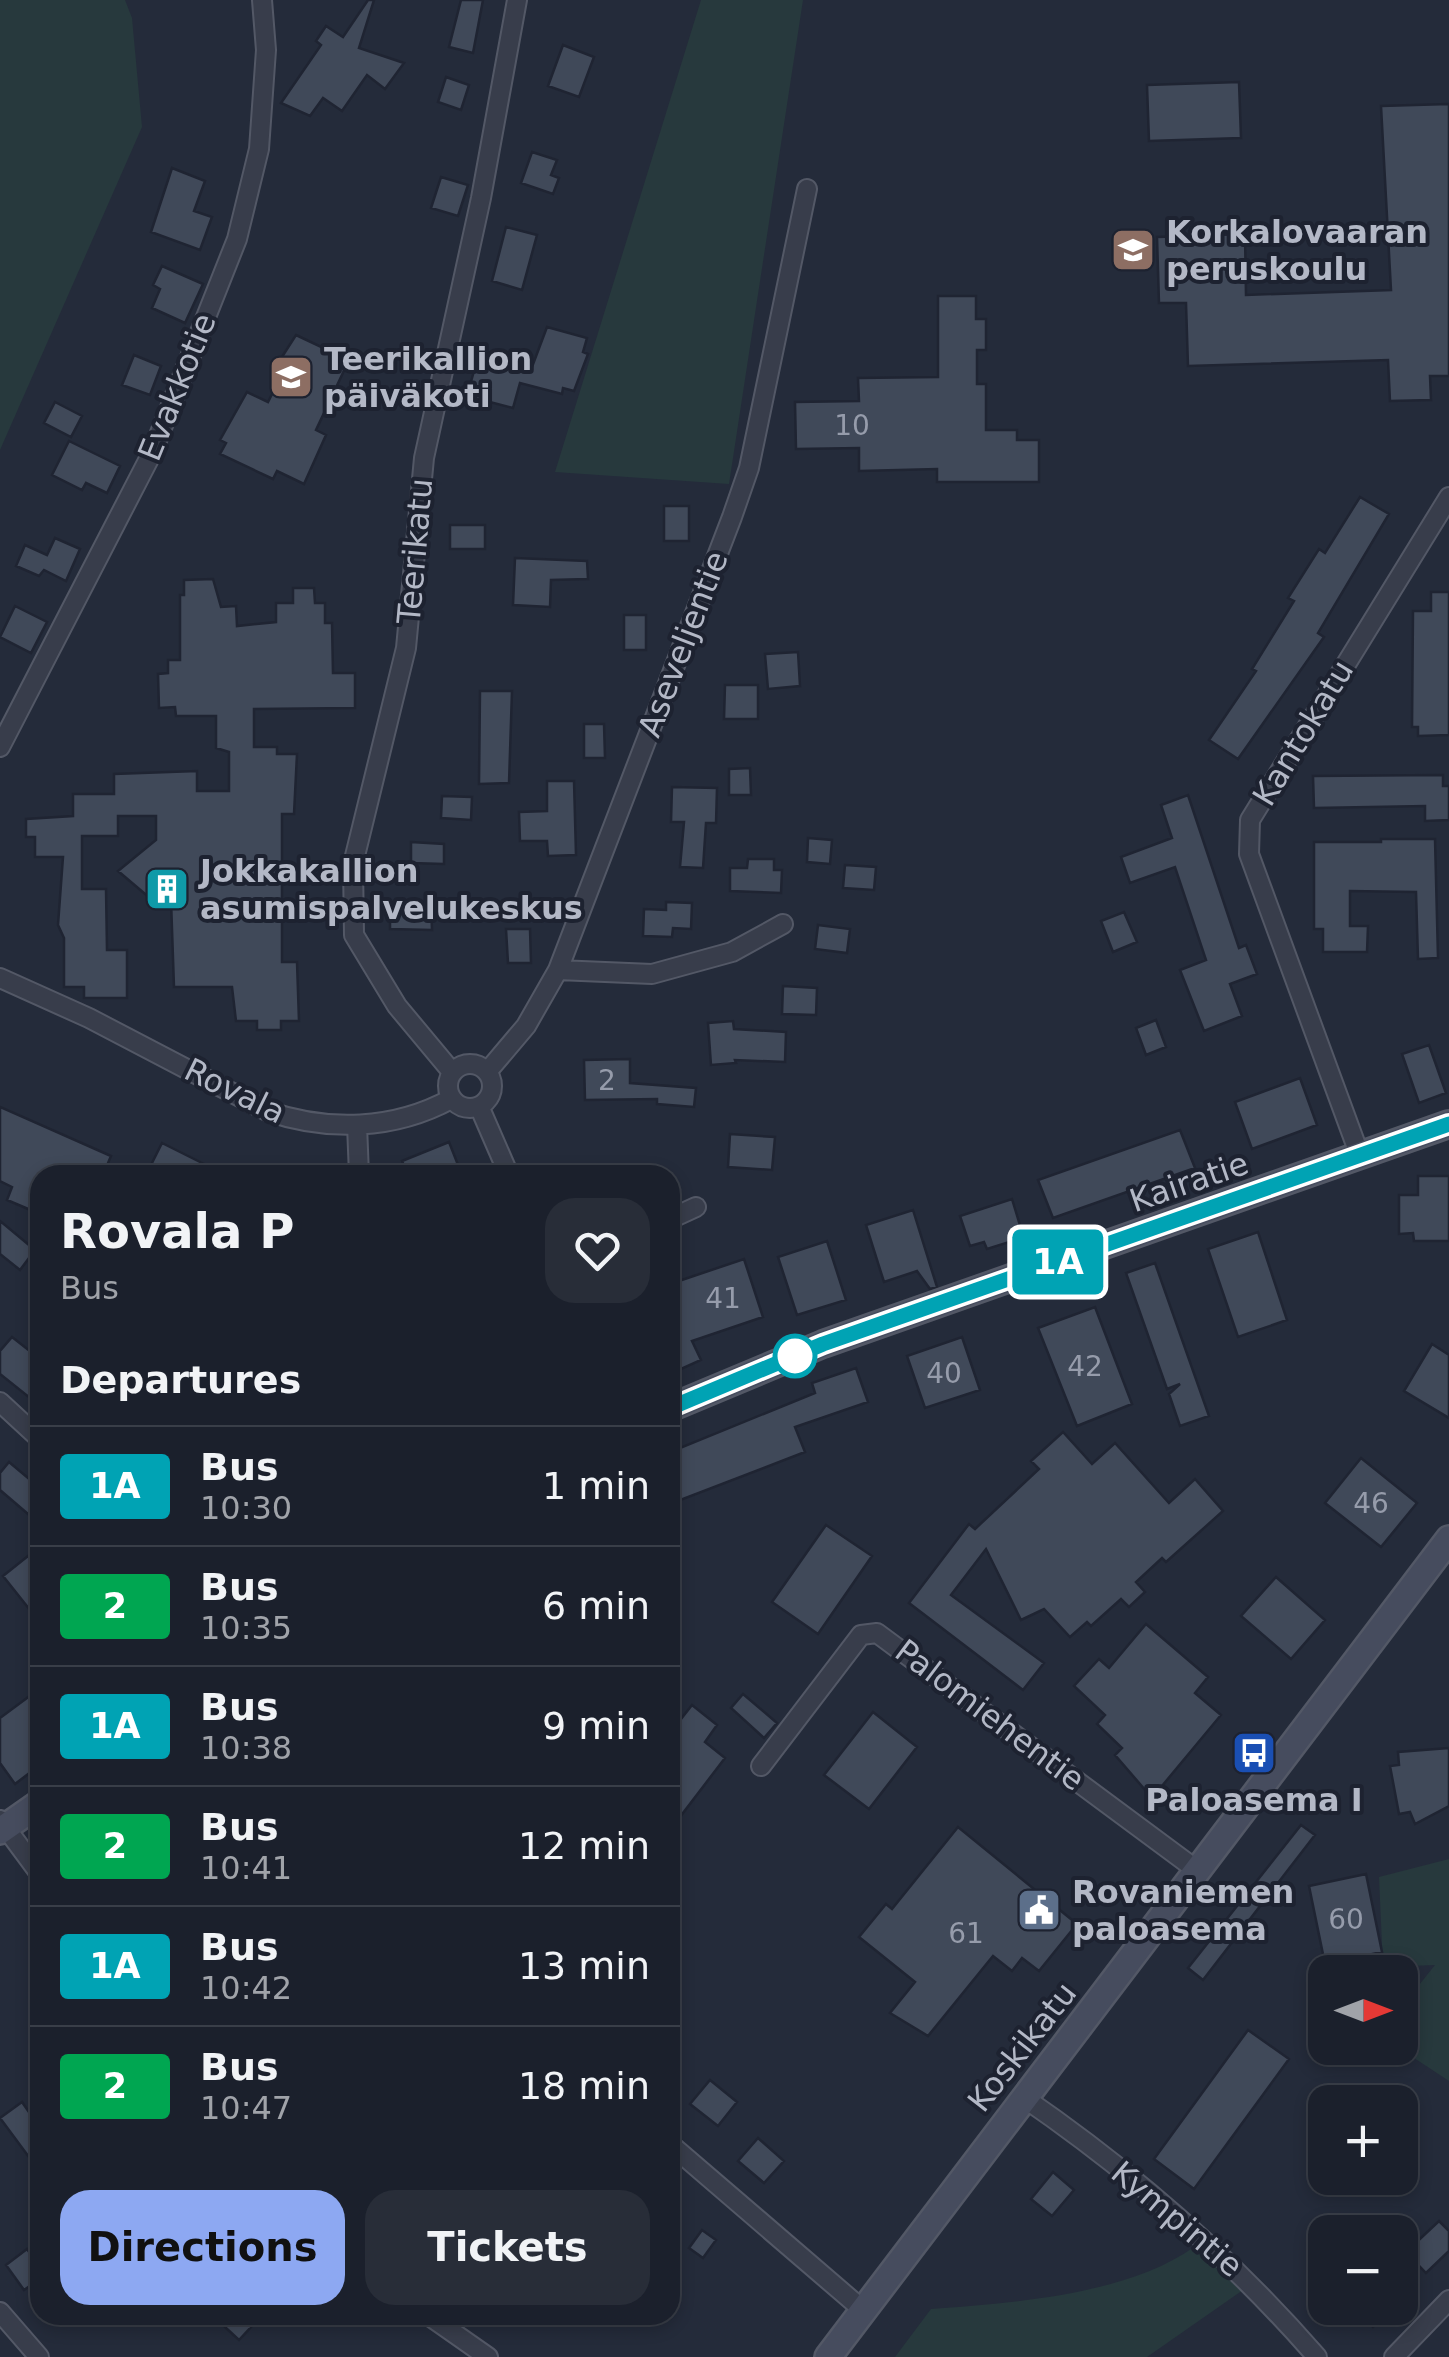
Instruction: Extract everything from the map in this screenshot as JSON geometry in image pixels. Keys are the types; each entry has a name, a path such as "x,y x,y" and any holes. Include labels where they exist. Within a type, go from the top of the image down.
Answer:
{"main road":[{"name":"Kairatie","path":"680,1404 823,1344 1449,1124"},
{"name":"Koskikatu","path":"828,2357 1449,1539"},
{"path":"2,1826 30,1809"}],"street":[{"name":"Evakkotie","path":"0,747 152,453 237,238 258,149 266,50 262,0"},
{"name":"Teerikatu","path":"452,1072 397,1006 354,935 352,864 406,648 424,458 481,198 516,0"},
{"name":"Aseveljentie","path":"487,1072 526,1026 558,970 749,468 807,189"},
{"name":"Kantokatu","path":"1360,1156 1249,854 1250,820 1449,497"},
{"path":"558,970 652,974 732,952 783,924"},
{"name":"Rovala","path":"0,978 267,1111 299,1122 357,1125 432,1109 452,1099"},
{"path":"469,1063 487,1072 492,1091 479,1106 461,1106 452,1099 447,1086 452,1072 469,1063"},
{"path":"479,1106 505,1165"},
{"path":"357,1125 359,1165"},
{"path":"680,1215 696,1208"},
{"path":"0,1402 30,1430"},
{"name":"Palomiehentie","path":"760,1766 861,1635 876,1634 1198,1871"},
{"path":"2,1826 30,1861"},
{"name":"Kympintie","path":"1023,2097 1196,2230 1254,2284 1317,2357"},
{"path":"680,2153 863,2310"},
{"path":"1394,2357 1449,2300"},
{"path":"0,2312 39,2357"},
{"path":"442,2325 488,2357"}],"shaded area":[{"path":"0,0 125,0 132,18 142,127 0,450"},
{"path":"701,0 803,0 729,484 555,472"},
{"path":"1449,1859 1449,2081 1418,2061 1418,1986 1435,1965 1418,1966 1418,1955 1382,1955 1379,1877"},
{"path":"1194,2247 1243,2290 1147,2357 895,2357 931,2309 997,2304 1103,2286 1167,2263"}],"building":[{"path":"368,0 374,0 359,48 404,63 385,89 367,75 342,111 323,98 310,116 281,103 321,45 316,41 326,26 343,37"},
{"path":"461,0 483,0 473,53 449,47"},
{"path":"563,45 594,57 579,97 548,86"},
{"path":"446,77 469,85 461,110 438,102"},
{"path":"1239,82 1241,138 1149,141 1147,85"},
{"path":"1449,104 1449,376 1430,376 1431,400 1390,401 1388,360 1188,366 1186,303 1159,303 1157,237 1245,234 1246,295 1391,290 1381,106"},
{"path":"532,152 557,160 551,175 559,178 553,194 521,183"},
{"path":"172,168 205,181 194,211 212,217 200,250 151,232"},
{"path":"441,177 468,185 458,216 431,208"},
{"path":"506,227 537,235 522,290 492,281"},
{"path":"162,266 203,284 185,323 152,308 160,289 153,285"},
{"path":"938,296 976,296 976,319 986,319 986,350 977,350 977,384 986,384 986,430 1017,430 1017,440 1039,440 1039,482 937,482 937,469 859,471 859,448 796,449 795,402 859,401 858,378 938,377"},
{"path":"547,327 587,338 583,352 588,354 574,391 563,388 562,394 520,383 513,408 467,396 479,353 532,367"},
{"path":"296,335 349,360 316,430 326,435 304,484 277,471 273,479 220,454 226,443 220,440 247,392 268,402 284,370 280,360"},
{"path":"134,355 161,366 150,395 122,385"},
{"path":"55,402 82,416 71,437 44,423"},
{"path":"69,441 120,466 107,493 86,483 82,490 52,475"},
{"path":"1360,497 1389,514 1318,633 1324,637 1238,759 1209,740 1256,671 1252,669 1294,601 1288,598 1319,549 1325,553"},
{"path":"664,506 689,506 689,541 664,541"},
{"path":"450,525 485,525 485,549 450,549"},
{"path":"55,538 80,549 66,581 44,570 39,576 16,566 25,545 47,555"},
{"path":"515,558 587,561 588,579 551,580 550,607 513,605"},
{"path":"213,579 221,607 236,606 237,626 276,622 276,603 293,603 293,588 314,588 315,603 325,603 325,623 332,623 333,673 355,673 355,708 254,709 254,747 277,747 277,754 297,754 294,814 282,814 282,962 297,962 299,1021 281,1021 281,1030 257,1030 257,1021 236,1021 232,987 174,987 171,900 151,899 118,871 156,840 156,816 118,816 118,836 82,836 82,889 106,889 107,950 127,950 127,998 84,998 84,987 64,987 64,938 58,925 63,857 35,857 35,837 26,837 26,819 73,816 73,794 114,794 114,774 197,771 197,791 229,791 229,752 216,748 216,716 176,716 175,707 159,708 158,674 168,673 168,660 180,660 180,595 184,595 184,580"},
{"path":"1431,592 1449,592 1449,735 1418,736 1418,727 1412,727 1413,611 1431,611"},
{"path":"15,606 47,622 31,653 0,637"},
{"path":"624,615 646,615 646,650 624,650"},
{"path":"798,652 800,686 768,689 765,654"},
{"path":"725,685 758,685 758,719 724,719"},
{"path":"480,691 512,691 509,783 479,784"},
{"path":"584,724 604,724 605,758 584,758"},
{"path":"750,768 751,795 729,795 729,769"},
{"path":"1443,775 1443,786 1449,786 1449,820 1425,821 1425,806 1314,808 1313,776"},
{"path":"547,781 574,781 576,855 548,856 547,841 520,841 519,812 547,811"},
{"path":"672,787 717,788 716,823 706,823 703,868 680,867 684,822 671,822"},
{"path":"1188,795 1239,948 1246,945 1257,974 1230,984 1242,1016 1204,1031 1180,970 1206,960 1175,867 1130,883 1121,857 1172,838 1161,805"},
{"path":"442,796 472,797 471,820 441,818"},
{"path":"808,838 832,840 830,864 807,862"},
{"path":"1435,839 1438,958 1418,959 1416,892 1350,891 1350,926 1368,926 1367,952 1323,952 1323,929 1314,929 1314,842"},
{"path":"411,842 444,844 444,864 411,863"},
{"path":"748,859 774,859 774,870 782,870 781,893 730,891 730,868 747,868"},
{"path":"845,865 876,867 874,890 843,888"},
{"path":"390,902 431,903 432,930 390,929"},
{"path":"666,902 692,903 691,929 673,928 672,937 643,936 644,909 666,910"},
{"path":"1124,912 1137,942 1113,952 1101,921"},
{"path":"818,925 850,929 847,953 815,949"},
{"path":"506,929 530,929 531,963 508,963"},
{"path":"783,986 817,988 816,1015 782,1014"},
{"path":"1156,1020 1166,1047 1146,1055 1136,1028"},
{"path":"733,1021 734,1029 786,1032 785,1062 735,1060 736,1063 711,1065 708,1023"},
{"path":"1429,1045 1446,1093 1419,1103 1402,1054"},
{"path":"630,1059 630,1083 696,1088 694,1107 657,1104 657,1099 585,1100 584,1060"},
{"path":"1300,1078 1317,1125 1252,1149 1235,1102"},
{"path":"0,1107 111,1156 107,1165 30,1165 30,1210 7,1200 12,1187 0,1181"},
{"path":"1180,1130 1195,1168 1053,1218 1038,1180"},
{"path":"730,1134 775,1137 772,1170 728,1167"},
{"path":"449,1142 458,1165 404,1165 402,1161"},
{"path":"162,1143 206,1165 151,1165"},
{"path":"1418,1176 1449,1176 1449,1241 1414,1241 1413,1233 1399,1234 1399,1195 1418,1195"},
{"path":"1012,1199 1022,1232 1017,1234 1019,1239 987,1249 984,1242 970,1246 960,1216"},
{"path":"913,1210 937,1287 930,1289 917,1271 884,1282 866,1225"},
{"path":"0,1221 30,1246 30,1257 20,1270 0,1254"},
{"path":"1258,1232 1287,1320 1238,1337 1208,1249"},
{"path":"827,1241 846,1300 797,1315 778,1257"},
{"path":"744,1259 763,1317 692,1341 701,1360 680,1369 680,1281"},
{"path":"1155,1263 1209,1416 1180,1426 1169,1394 1180,1384 1167,1389 1126,1273"},
{"path":"1095,1307 1132,1404 1077,1426 1038,1328"},
{"path":"12,1337 30,1351 30,1398 0,1374 0,1351"},
{"path":"962,1337 980,1390 925,1408 907,1356"},
{"path":"1432,1344 1449,1355 1449,1418 1404,1391"},
{"path":"856,1368 868,1402 795,1427 805,1452 680,1500 680,1448 815,1393 812,1383"},
{"path":"1063,1432 1092,1464 1115,1443 1169,1503 1195,1479 1223,1511 1166,1562 1162,1558 1136,1582 1145,1592 1129,1607 1121,1599 1091,1626 1087,1622 1070,1637 1044,1609 1021,1620 986,1549 951,1595 1044,1663 1023,1690 909,1603 969,1524 975,1529 1039,1469 1031,1461"},
{"path":"1361,1458 1417,1503 1381,1547 1325,1503"},
{"path":"9,1462 30,1480 28,1514 0,1490 0,1473"},
{"path":"826,1525 872,1556 818,1634 772,1602"},
{"path":"28,1556 30,1558 30,1610 3,1576"},
{"path":"1276,1577 1325,1620 1291,1659 1241,1616"},
{"path":"1146,1624 1208,1677 1195,1693 1221,1715 1152,1798 1115,1755 1122,1748 1097,1724 1105,1715 1074,1686 1099,1659 1109,1668"},
{"path":"743,1694 777,1723 764,1738 731,1708"},
{"path":"30,1696 30,1773 15,1784 0,1763 0,1718"},
{"path":"692,1705 717,1725 705,1742 725,1758 680,1817 680,1720"},
{"path":"873,1712 917,1747 869,1809 824,1775"},
{"path":"1449,1748 1449,1806 1415,1824 1410,1812 1399,1814 1390,1766 1399,1765 1398,1752"},
{"path":"1301,1825 1315,1835 1203,1980 1188,1968"},
{"path":"958,1827 1077,1924 1039,1971 1022,1958 1012,1971 993,1956 928,2036 890,2013 915,1982 859,1937 886,1904 892,1909"},
{"path":"1366,1874 1382,1952 1323,1955 1309,1886"},
{"path":"1248,2030 1289,2059 1194,2189 1154,2159"},
{"path":"710,2080 737,2102 718,2126 690,2104"},
{"path":"22,2102 30,2114 30,2158 0,2118"},
{"path":"758,2138 784,2161 764,2183 738,2161"},
{"path":"1053,2172 1074,2190 1052,2216 1031,2199"},
{"path":"1439,2221 1449,2231 1449,2251 1426,2273 1418,2265 1418,2241"},
{"path":"702,2230 716,2240 703,2258 689,2248"},
{"path":"27,2249 30,2286 24,2290 6,2265"},
{"path":"223,2325 251,2327 239,2340"}],"bus line":[{"name":"1A","path":"680,1404 823,1344 1449,1124"}],"place":[{"name":"Korkalovaaran peruskoulu","path":"1133,250"},
{"name":"Teerikallion päiväkoti","path":"291,377"},
{"name":"Jokkakallion asumispalvelukeskus","path":"167,889"},
{"name":"Paloasema I","path":"1254,1753"},
{"name":"Rovaniemen paloasema","path":"1039,1910"}]}
